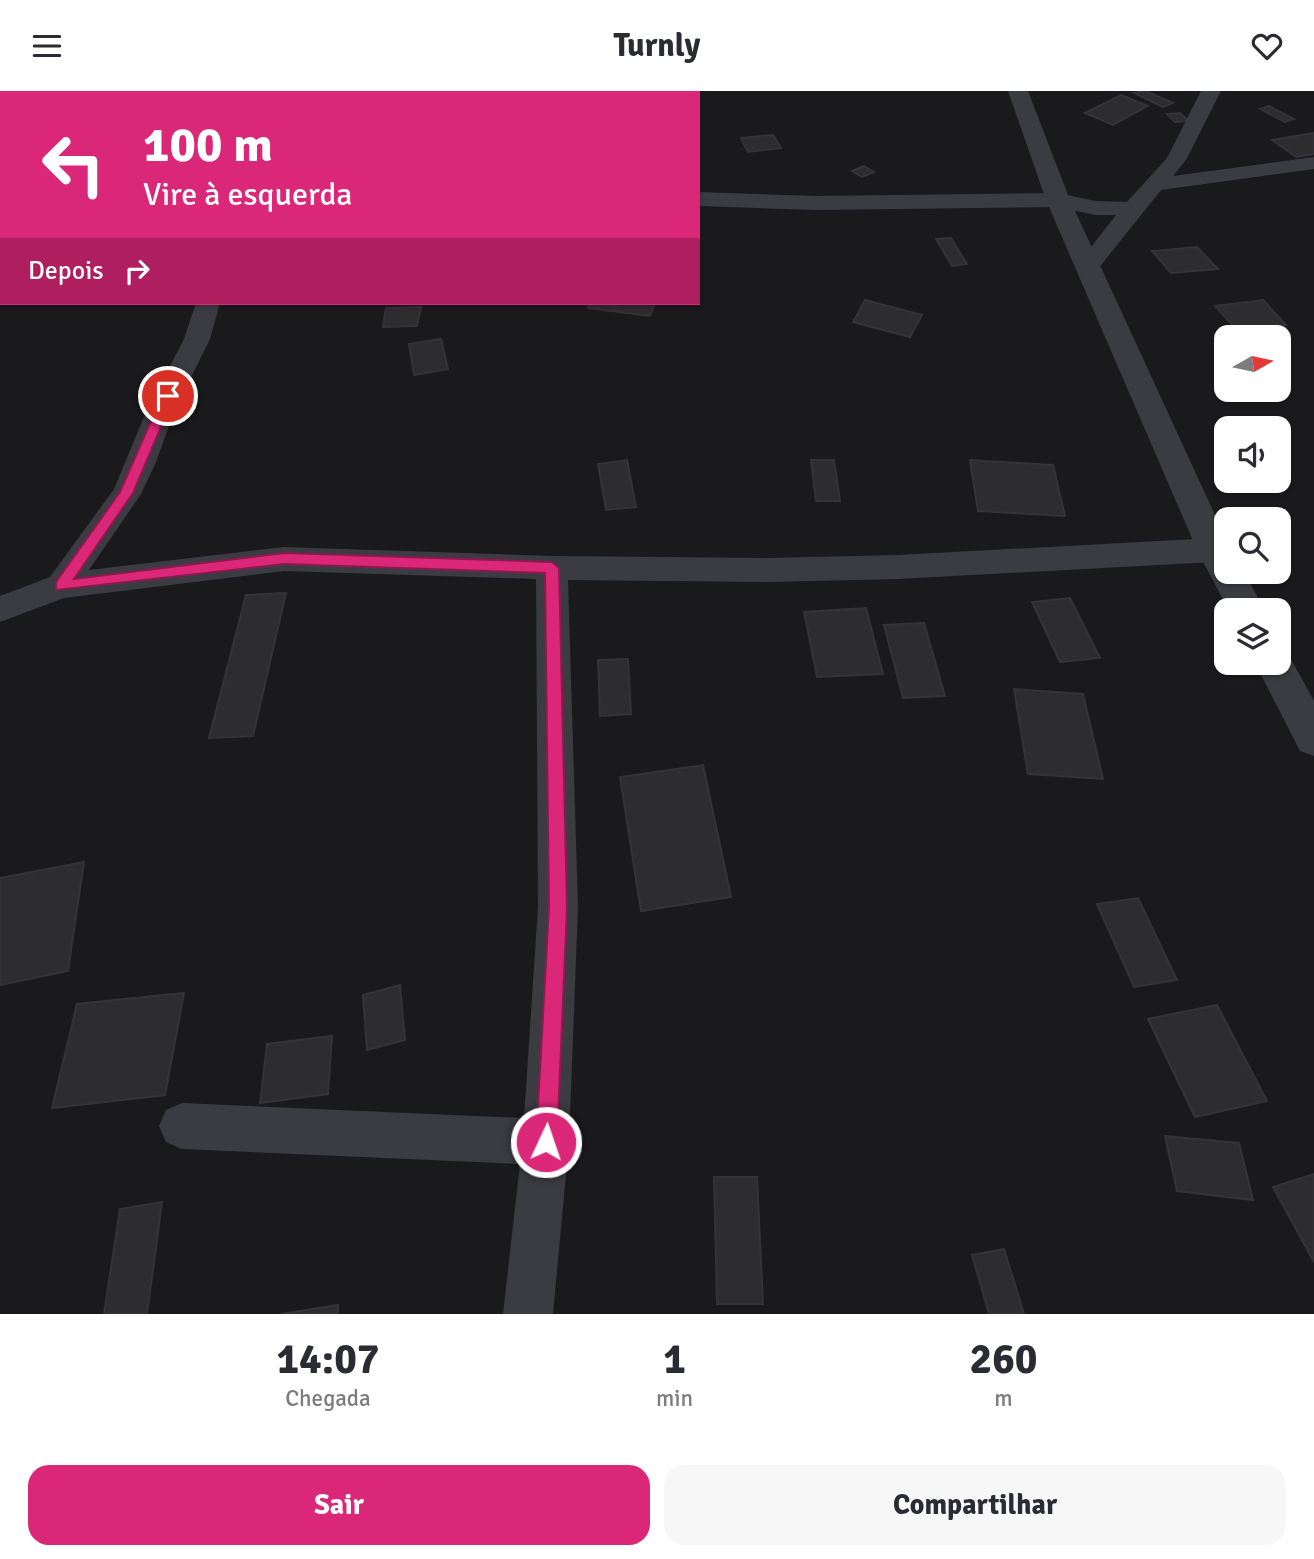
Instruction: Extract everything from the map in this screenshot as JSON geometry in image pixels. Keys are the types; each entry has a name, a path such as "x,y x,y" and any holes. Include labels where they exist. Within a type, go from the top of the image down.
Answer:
{"street":[{"path":"0,609 61,586 284,559 552,568 769,570 885,567 1214,550 1058,200 1018,91"},
{"path":"1089,265 1187,143 1211,91"},
{"path":"1154,185 1314,163"},
{"path":"700,199 816,203 1058,200 1096,208 1133,209"},
{"path":"61,586 126,493 142,463 159,412 197,339 207,305"},
{"path":"528,1314 546,1142 558,907 552,568"},
{"path":"1280,675 1314,739"},
{"path":"182,1126 546,1142"}],"building":[{"path":"1146,91 1173,103 1163,107 1134,93"},
{"path":"1121,95 1148,106 1113,125 1085,113"},
{"path":"1269,106 1294,119 1285,122 1260,109"},
{"path":"1180,113 1188,121 1175,122 1167,114"},
{"path":"1314,133 1314,154 1296,157 1272,140"},
{"path":"773,135 781,148 748,152 741,138"},
{"path":"864,166 874,172 862,177 852,171"},
{"path":"951,238 967,264 952,266 936,239"},
{"path":"1197,247 1218,269 1171,273 1152,251"},
{"path":"865,300 922,315 910,337 853,322"},
{"path":"1263,300 1286,325 1232,325 1215,306"},
{"path":"589,305 654,305 650,316 588,308"},
{"path":"421,307 417,326 383,327 386,308"},
{"path":"441,339 448,369 414,375 409,344"},
{"path":"627,460 636,507 606,510 598,464"},
{"path":"811,460 834,460 840,501 816,501"},
{"path":"970,460 1053,465 1065,516 978,511"},
{"path":"286,593 253,736 209,738 246,595"},
{"path":"1070,598 1100,658 1060,662 1032,602"},
{"path":"866,608 883,674 817,677 804,612"},
{"path":"924,623 945,696 903,698 884,625"},
{"path":"628,659 631,714 600,716 598,660"},
{"path":"1014,689 1083,694 1103,779 1028,774"},
{"path":"703,765 731,897 641,911 620,777"},
{"path":"84,862 68,971 0,985 0,878"},
{"path":"1138,898 1177,980 1134,987 1097,904"},
{"path":"400,985 405,1040 367,1050 363,995"},
{"path":"184,993 165,1095 52,1108 77,1004"},
{"path":"1217,1005 1267,1101 1195,1117 1148,1019"},
{"path":"332,1036 328,1094 260,1103 267,1044"},
{"path":"1165,1136 1239,1143 1253,1200 1177,1191"},
{"path":"1314,1174 1314,1262 1273,1187"},
{"path":"714,1177 757,1177 763,1304 717,1304"},
{"path":"162,1202 147,1314 104,1314 120,1209"},
{"path":"1004,1249 1024,1314 989,1314 972,1255"},
{"path":"338,1305 338,1314 281,1314"}],"route":[{"path":"168,396 159,412 142,463 126,493 61,586 284,559 552,568 558,907 546,1142"}]}
